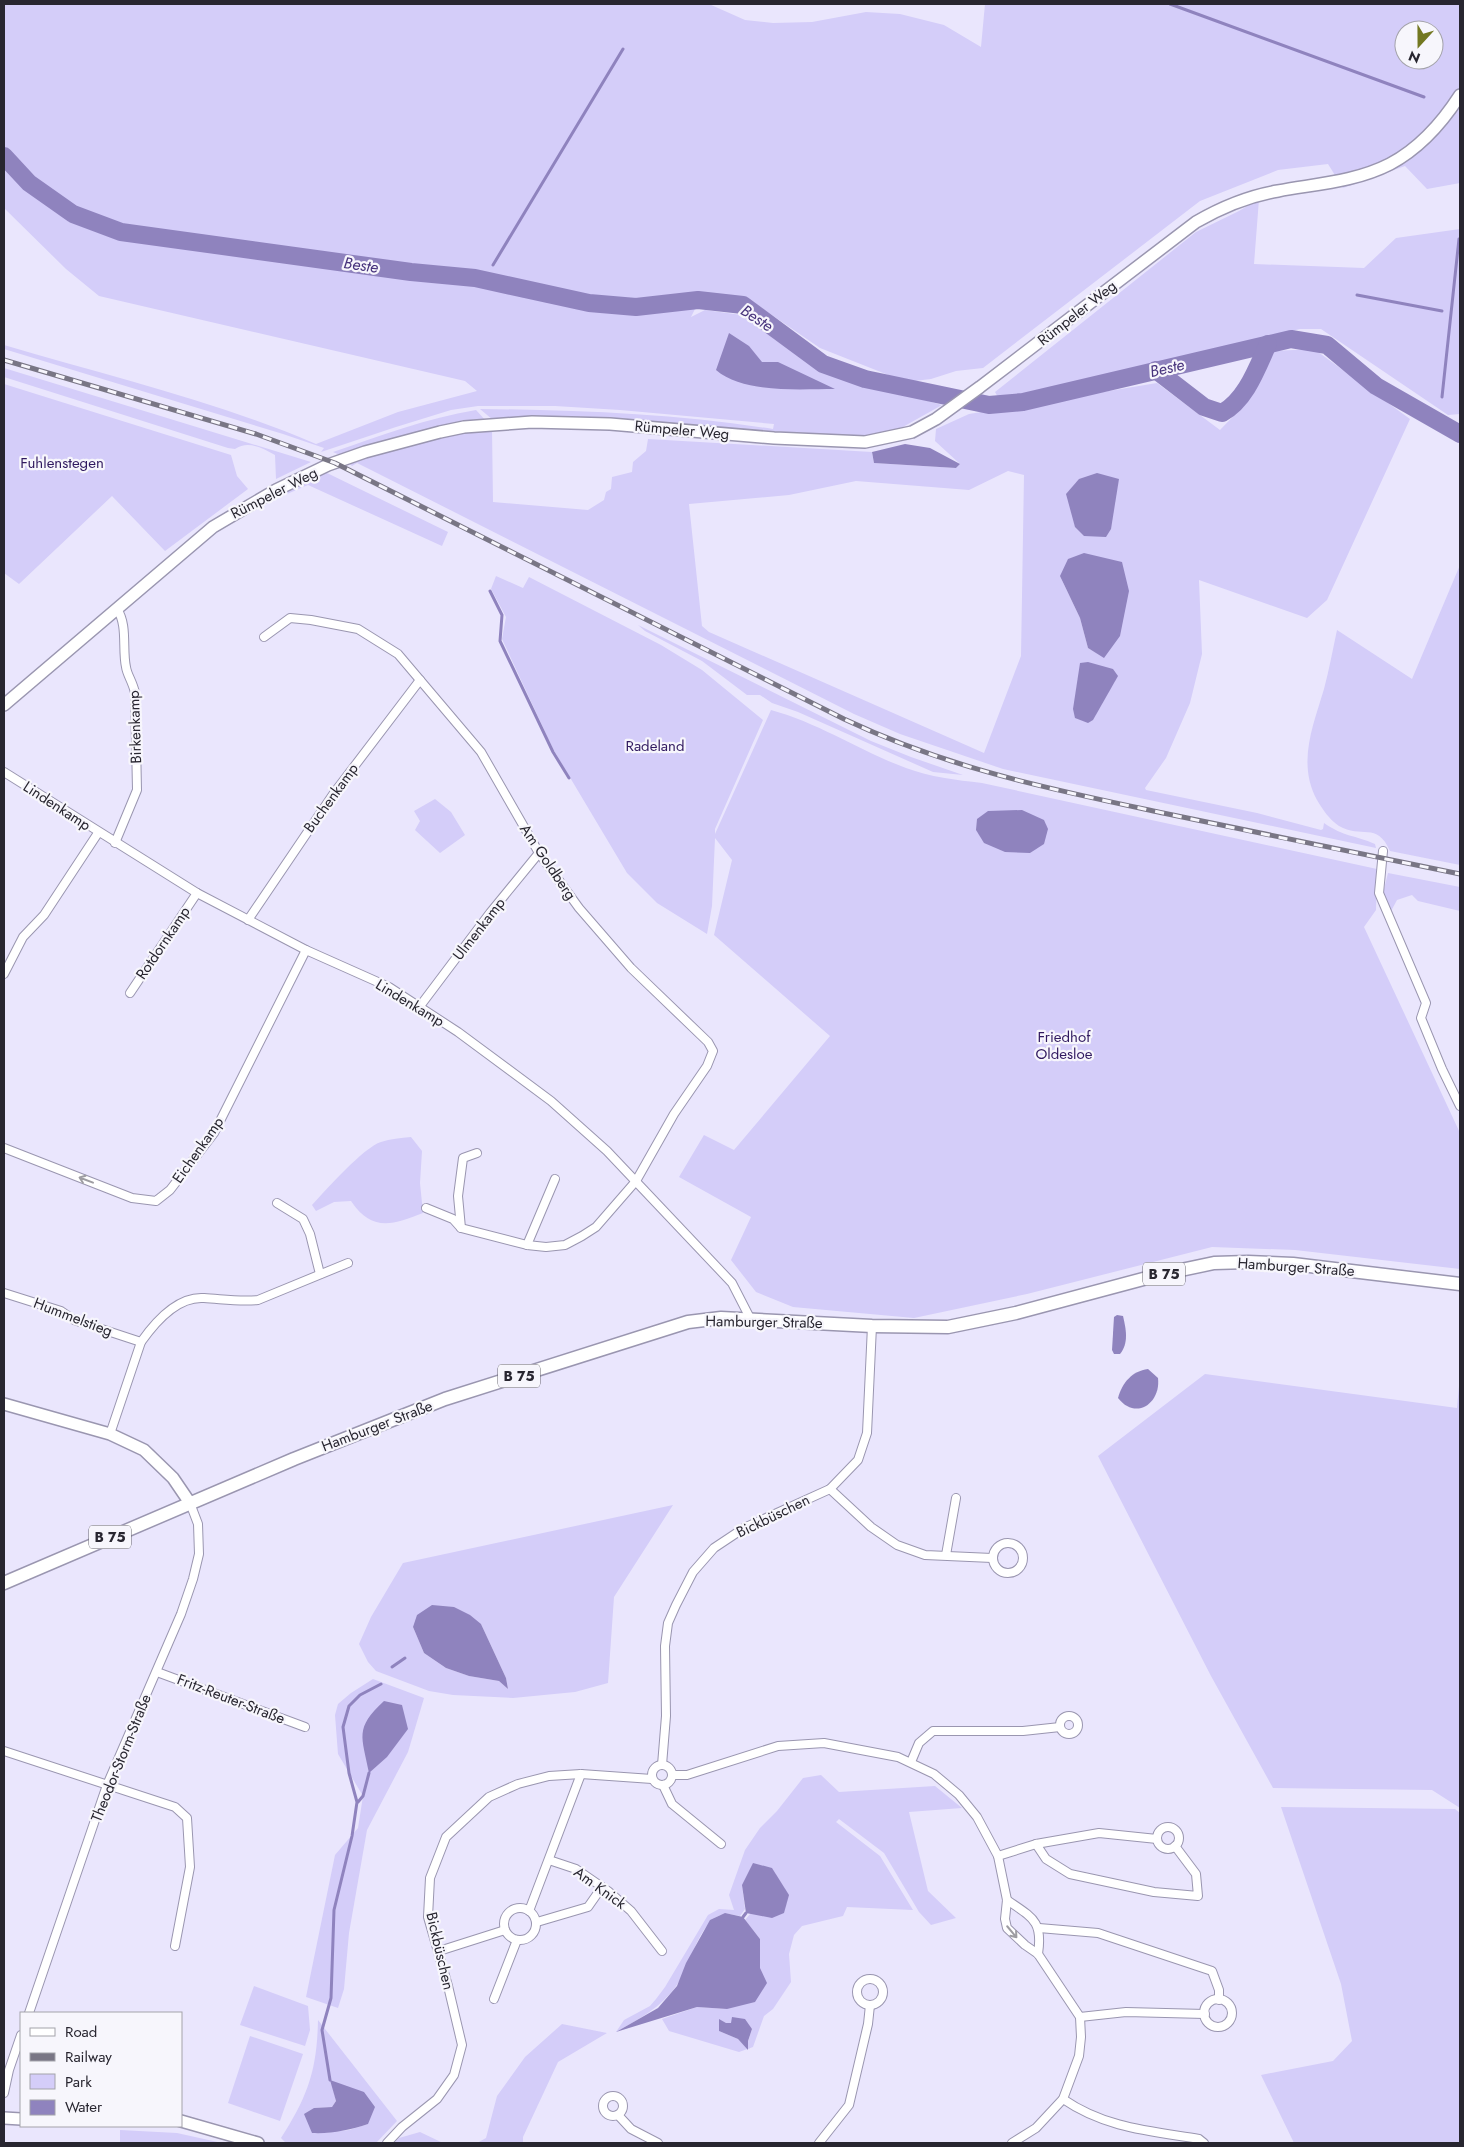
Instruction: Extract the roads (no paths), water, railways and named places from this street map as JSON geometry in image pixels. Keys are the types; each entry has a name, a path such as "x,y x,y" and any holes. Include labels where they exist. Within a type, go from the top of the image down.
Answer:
{"main road":[{"name":"Hamburger Straße","path":"190,1503 445,1399 688,1322 721,1318 750,1318 872,1326 948,1326 980,1321 1162,1274 1214,1263 1293,1264 1460,1284"},
{"name":"B 75","path":"4,1583 190,1503"}],"street":[{"name":"Rümpeler Weg","path":"5,701 213,527 242,508 328,465 365,452 432,434 494,424 569,422 774,438 865,442 912,432 936,419 980,387 1176,235 1212,212 1254,196 1330,183 1388,165 1419,144 1445,117 1460,95"},
{"name":"Birkenkamp","path":"115,843 137,790 135,693 132,680 126,669 122,618 117,609"},
{"name":"Am Goldberg","path":"264,636 290,618 335,623 358,630 398,654 481,752 539,853 579,908 631,968 708,1042 713,1051 707,1066 674,1114 636,1181"},
{"name":"Buchenkamp","path":"248,920 334,793 420,680"},
{"name":"Lindenkamp","path":"4,772 98,833 197,893 306,950 389,987 420,1006 551,1101 608,1151 732,1283 750,1318"},
{"path":"4,974 23,937 44,915 98,833"},
{"path":"1383,851 1379,893 1426,1003 1421,1018 1460,1106"},
{"name":"Ulmenkamp","path":"420,1006 490,913 539,853"},
{"name":"Rotdornkamp","path":"130,993 197,893"},
{"name":"Eichenkamp","path":"4,1148 132,1198 156,1201 170,1190 214,1133 306,950"},
{"path":"461,1228 458,1196 463,1158 477,1153"},
{"path":"527,1245 556,1179"},
{"path":"426,1208 453,1219 461,1228 527,1245 546,1247 565,1245 596,1227 636,1181"},
{"path":"278,1203 304,1219 310,1234 320,1274"},
{"path":"110,1434 141,1342 149,1331 176,1305 186,1299 202,1298 243,1302 258,1300 348,1263"},
{"name":"Hummelstieg","path":"4,1293 61,1311 74,1320 141,1342"},
{"name":"Bickbüschen","path":"662,1765 666,1716 665,1646 667,1630 676,1605 693,1572 714,1548 744,1528 830,1488 858,1460 867,1433 872,1326"},
{"path":"4,1404 110,1434 144,1450 173,1478 190,1503"},
{"path":"830,1488 871,1527 897,1544 925,1555 992,1558"},
{"path":"946,1555 956,1498"},
{"name":"Theodor-Storm-Straße","path":"29,2012 107,1785 181,1614 199,1554 198,1524 190,1503"},
{"path":"1008,1543 1017,1546 1023,1559 1018,1568 1010,1573 1004,1573 996,1568 992,1558 995,1549 1008,1543"},
{"name":"Fritz-Reuter-Straße","path":"157,1672 305,1727"},
{"path":"911,1762 919,1743 933,1731 1023,1731 1060,1727"},
{"path":"672,1776 687,1775 778,1746 824,1743 898,1757 911,1762 934,1774 958,1795 977,1818 998,1856 1007,1900 1007,1928 1024,1946 1038,1954 1080,2017 1081,2037 1078,2056 1063,2100 1036,2128 1012,2143"},
{"path":"4,1751 175,1807 187,1818 190,1867 174,1946"},
{"path":"652,1779 654,1770 662,1765 670,1770 672,1776 669,1782 664,1785 672,1804 721,1844"},
{"path":"529,1911 582,1774"},
{"name":"Bickbüschen","path":"387,2143 402,2127 437,2099 454,2075 462,2045 439,1951 428,1917 430,1878 446,1837 489,1797 526,1782 549,1776 582,1774 652,1779 657,1784 664,1785"},
{"path":"1157,1839 1162,1829 1173,1828 1179,1837 1176,1846"},
{"path":"998,1856 1036,1844 1099,1834 1157,1839"},
{"path":"1157,1839 1160,1845 1166,1849 1176,1846"},
{"path":"1036,1844 1046,1859 1070,1874 1154,1892 1198,1896 1196,1874 1176,1846"},
{"name":"Am Knick","path":"549,1860 576,1869 631,1911 662,1951"},
{"path":"537,1922 588,1907 602,1888"},
{"path":"1007,1900 1025,1912 1039,1928 1038,1954"},
{"path":"521,1908 529,1911 537,1922 537,1928 532,1936 527,1939 517,1940 512,1938 505,1930 504,1921 509,1913 521,1908"},
{"path":"1039,1928 1098,1933 1212,1970 1219,1990 1219,2000"},
{"path":"439,1951 505,1930"},
{"path":"494,1999 517,1940"},
{"path":"1219,2000 1228,2003 1232,2011 1227,2024 1219,2027 1207,2021 1205,2014 1208,2005 1219,2000"},
{"path":"819,2143 849,2105 868,2024 870,2005"},
{"path":"1080,2017 1126,2012 1205,2014"},
{"path":"4,2093 9,2070 20,2037"},
{"path":"1063,2100 1108,2123 1199,2139 1204,2143"},
{"path":"618,2115 631,2130 658,2143"},
{"path":"4,2118 20,2120"},
{"path":"182,2121 258,2143"}],"water":[{"path":"729,333 749,346 762,362 778,362 835,389 757,387 728,378 716,370"},
{"path":"905,444 930,448 960,464 956,468 874,463 872,452"},
{"path":"1097,473 1119,479 1111,529 1106,537 1084,536 1075,527 1066,494 1079,479"},
{"path":"1084,553 1122,562 1129,591 1120,636 1104,658 1088,648 1080,618 1060,576 1068,559"},
{"path":"1088,662 1113,669 1118,676 1093,720 1088,723 1075,718 1073,709 1080,663"},
{"path":"1022,810 1044,820 1048,829 1044,844 1030,853 1005,852 984,843 976,830 977,819 988,811"},
{"path":"1117,1315 1123,1316 1126,1341 1120,1354 1114,1354 1112,1350 1114,1317"},
{"path":"1148,1369 1158,1378 1156,1395 1146,1406 1132,1408 1125,1405 1118,1398 1122,1387 1137,1372"},
{"path":"432,1605 454,1607 470,1615 481,1624 506,1678 508,1689 499,1681 469,1676 446,1668 424,1653 413,1627 417,1615"},
{"path":"384,1701 402,1705 408,1729 387,1757 369,1773 363,1741 364,1726 374,1711"},
{"path":"753,1863 772,1868 789,1895 784,1913 772,1918 746,1913 742,1885"},
{"path":"725,1913 743,1917 760,1939 760,1968 767,1983 755,2002 727,2009 697,2007 616,2032 658,2008 677,1986 686,1963 710,1920"},
{"path":"732,2017 745,2019 752,2029 748,2041 748,2050 738,2039 719,2031 719,2019 726,2023 731,2023"},
{"path":"330,2080 364,2092 375,2107 368,2124 340,2131 312,2133 304,2114 314,2108 332,2107 336,2101"}],"waterway":[{"path":"1170,4 1424,97"},
{"path":"493,265 623,49"},
{"name":"Beste","path":"4,156 29,183 73,214 121,232 411,272 475,278 589,303 636,307 698,300 743,305 823,364 865,379 989,405 1023,402 1291,339 1327,345 1376,386 1460,434"},
{"path":"1442,397 1459,239"},
{"path":"1357,295 1442,311"},
{"path":"1156,370 1204,407 1222,413 1238,400 1244,392 1268,344"},
{"path":"490,591 502,615 500,641 553,752 569,778"},
{"path":"392,1667 405,1658"},
{"path":"330,2080 322,2030 331,1998 334,1910 352,1836 357,1802 349,1773 343,1727 349,1706 360,1695 381,1684"},
{"path":"358,1802 363,1796 369,1773"},
{"path":"743,1917 746,1913"}],"railway":[{"path":"4,360 256,434 335,463 844,719 923,751 1001,776 1040,786 1237,829 1460,874"}],"park label":[{"name":"Fuhlenstegen","path":"62,463"},
{"name":"Radeland","path":"655,746"},
{"name":"Friedhof Oldesloe","path":"1064,1046"}]}
